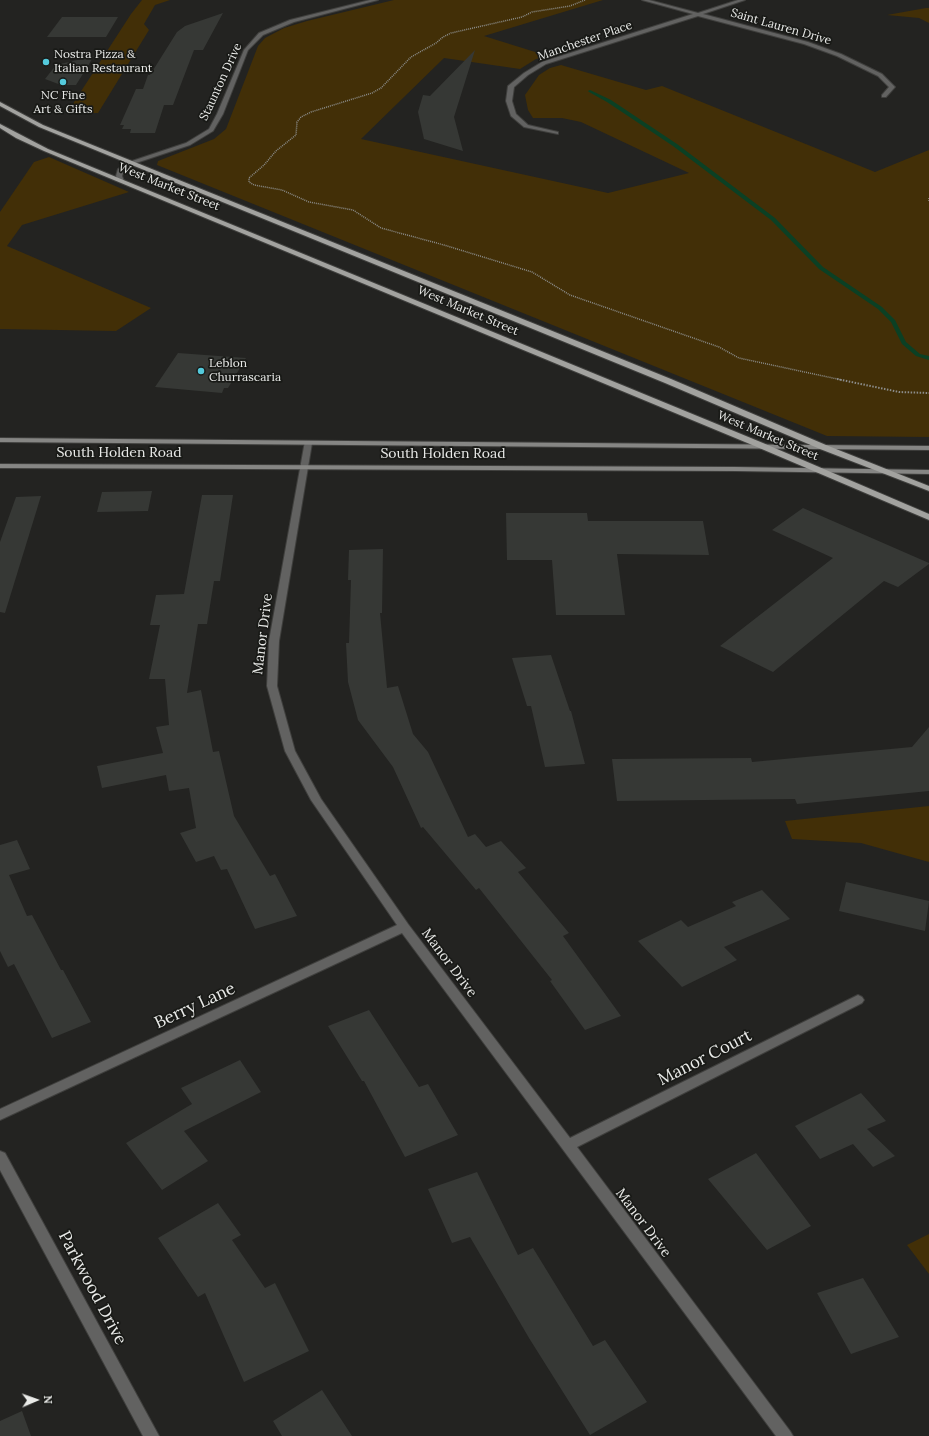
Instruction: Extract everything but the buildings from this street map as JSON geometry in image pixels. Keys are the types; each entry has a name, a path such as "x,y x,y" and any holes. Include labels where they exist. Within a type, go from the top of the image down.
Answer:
{"main road":[{"name":"West Market Street","path":"0,104 41,126 668,381 929,490"},
{"name":"West Market Street","path":"0,126 18,137 121,181 760,445 929,517"},
{"name":"South Holden Road","path":"0,440 760,445 929,448"},
{"name":"South Holden Road","path":"0,466 817,470 929,472"}],"street":[{"name":"Staunton Drive","path":"131,163 188,144 210,130 220,114 246,50 261,34 292,20 376,0"},
{"name":"Saint Lauren Drive","path":"644,0 806,43 840,55 880,75 892,87 884,96"},
{"name":"Manchester Place","path":"556,133 526,126 513,115 509,101 511,86 526,74 544,63 744,0"},
{"path":"121,181 119,176 121,169 131,163"},
{"name":"Manor Drive","path":"308,443 274,641 272,686 290,751 316,800 404,928 785,1436"},
{"name":"Berry Lane","path":"0,1115 404,928"},
{"name":"Manor Court","path":"567,1146 858,1000"},
{"name":"Parkwood Drive","path":"0,1157 151,1436"}],"path":[{"path":"585,0 570,6 532,12 522,17 443,37 436,43 411,57 381,88 372,93 310,112 301,117 297,122 296,135 276,151 264,165 249,178 250,182 254,185 282,190 309,202 353,210 381,228 444,245 532,272 570,295 719,347 739,358 899,392 929,393"}],"shaded area":[{"path":"142,0 170,0 155,5 144,24 149,30 98,113 67,113 131,14"},
{"path":"394,0 603,0 484,36 548,56 536,59 520,69 444,58 361,139 608,193 689,173 581,122 562,118 533,118 528,110 525,95 539,75 550,68 561,65 646,90 662,86 875,172 929,150 929,437 827,436 157,165 158,161 214,139 226,129 258,46 265,38 284,28 307,21"},
{"path":"929,8 929,23 919,18 887,15"},
{"path":"49,157 129,192 22,225 7,246 151,308 116,331 0,329 0,212 34,162"},
{"path":"929,806 929,862 861,843 792,839 785,821"},
{"path":"929,1234 929,1274 907,1245"}],"waterway":[{"path":"590,91 609,101 675,145 773,219 821,268 880,308 893,321 904,343 918,355 929,358"}],"place":[{"name":"Nostra Pizza & Italian Restaurant","path":"46,62"},
{"name":"NC Fine Art & Gifts","path":"63,82"},
{"name":"Leblon Churrascaria","path":"201,371"}]}
